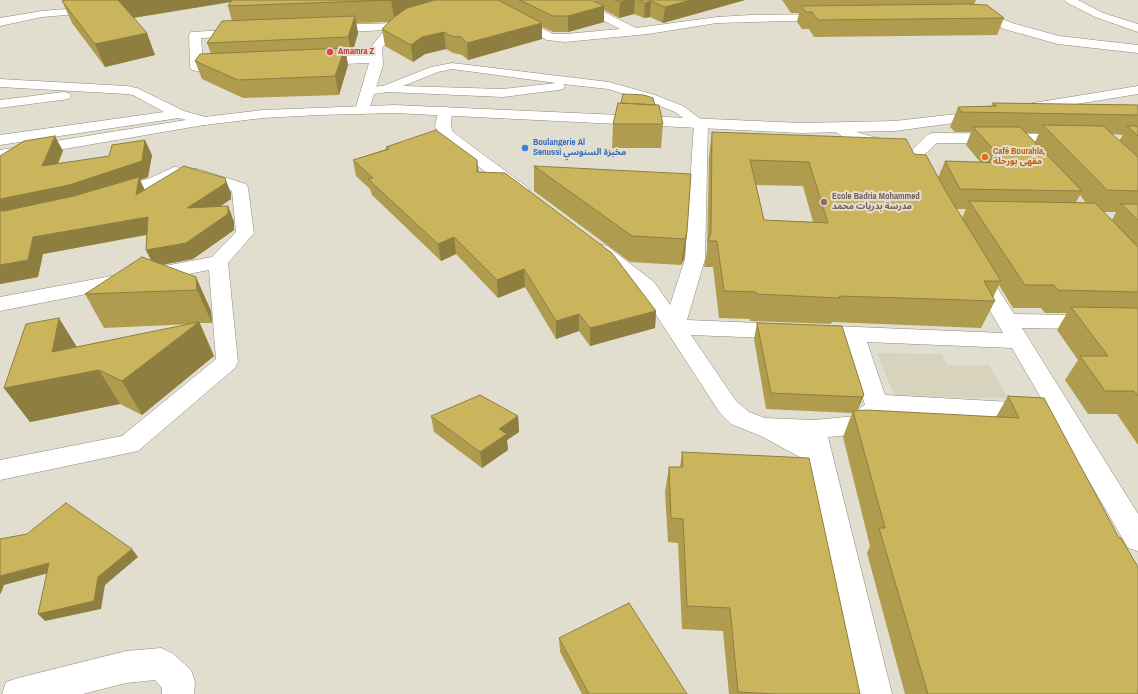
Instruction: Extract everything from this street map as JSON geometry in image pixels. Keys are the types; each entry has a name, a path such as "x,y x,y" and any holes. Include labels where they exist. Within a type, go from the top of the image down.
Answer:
{"street":[{"path":"0,22 42,14 102,9 157,0"},
{"path":"598,0 584,3 583,6 633,31"},
{"path":"1070,0 1099,16 1138,28"},
{"path":"973,4 989,17 1008,26 1058,40 1138,49"},
{"path":"504,13 551,37 565,38 751,18 838,17"},
{"path":"960,16 989,17"},
{"path":"362,110 376,65 376,48 391,30 416,18"},
{"path":"319,30 397,26"},
{"path":"236,65 197,67 194,34 257,32"},
{"path":"306,62 376,59"},
{"path":"0,83 117,89 137,92 179,114 204,121"},
{"path":"0,104 117,89"},
{"path":"1012,110 1135,92"},
{"path":"444,101 443,127 447,135 534,201"},
{"path":"0,155 204,121 263,114 394,109 444,101 701,124 780,128 840,129 924,123 997,113"},
{"path":"0,140 179,114"},
{"path":"924,123 933,132 930,142 917,153 918,161 937,197"},
{"path":"674,327 695,259 701,124"},
{"path":"840,129 848,134 900,150 918,161"},
{"path":"932,138 1083,140"},
{"path":"1017,139 1033,156"},
{"path":"0,304 218,262 245,233 240,188 192,172 174,172 156,182 97,201"},
{"path":"584,239 647,286 728,407 740,418 763,427 820,456"},
{"path":"968,255 1063,414 1134,526"},
{"path":"0,470 129,444 227,362 218,262"},
{"path":"1007,321 1138,323"},
{"path":"674,327 1019,341"},
{"path":"763,427 814,429 863,425 876,403 852,334"},
{"path":"876,403 1063,414"},
{"path":"814,429 838,526 876,694"},
{"path":"18,694 126,667 161,664 179,682 178,694"}],"lane":[{"path":"385,89 435,69 452,66 609,86 651,98 679,109 701,124"},
{"path":"416,90 452,66"},
{"path":"444,101 474,69"},
{"path":"367,91 385,89 416,90 444,101 468,92 496,72"},
{"path":"495,92 521,75"},
{"path":"468,92 532,90 582,83"}],"shaded area":[{"path":"877,353 942,354 947,365 989,365 1008,398 895,397"}],"building":[{"path":"118,0 147,33 95,44 62,1"},
{"path":"232,0 391,0 228,6"},
{"path":"435,0 498,0 542,23 467,43 461,37 451,36 444,32 422,37 411,45 382,29 393,18 407,8"},
{"path":"520,0 591,0 604,6 568,16 553,16"},
{"path":"615,0 628,0 620,2"},
{"path":"639,0 691,0 665,7 651,1 645,3"},
{"path":"987,5 1004,18 818,20 812,12 806,12 801,6"},
{"path":"355,16 348,37 207,43 222,21"},
{"path":"345,48 335,76 238,80 195,61 200,54"},
{"path":"623,94 644,95 653,98 655,105 621,103"},
{"path":"618,103 659,105 663,124 613,124"},
{"path":"993,103 1138,105 1138,115 962,112 958,107 997,106"},
{"path":"1043,125 1103,126 1138,157 1138,191 1107,190"},
{"path":"1127,126 1138,126 1138,136"},
{"path":"973,127 1020,127 1082,191 960,189 945,161 1006,163"},
{"path":"436,130 477,160 477,172 505,173 612,253 656,311 590,328 579,314 556,321 524,269 497,280 454,237 438,244 368,179 373,178 353,160 389,149 386,147"},
{"path":"712,132 906,139 914,154 926,155 945,190 1001,281 984,281 995,301 839,296 840,298 724,291 717,241 708,241 711,233","holes":["750,160 809,162 828,223 764,220"]},
{"path":"55,136 42,166 109,156 112,145 145,140 142,161 69,185 0,199 0,156 24,141"},
{"path":"184,166 225,178 226,183 187,208 228,206 228,214 186,243 146,250 148,217 33,237 28,260 0,265 0,211 74,196 139,177 136,195"},
{"path":"534,166 691,174 687,232 685,239 632,236"},
{"path":"969,201 1095,203 1138,247 1138,292 1058,290 1054,285 1025,285"},
{"path":"1121,204 1138,204 1138,220"},
{"path":"142,257 196,277 197,290 85,294"},
{"path":"1071,307 1138,308 1138,396 1134,391 1105,391 1080,356 1108,356"},
{"path":"59,318 52,352 199,322 122,381 99,370 4,388 26,324"},
{"path":"757,323 842,326 864,395 862,397 771,393"},
{"path":"480,395 518,416 499,429 507,434 480,452 431,416"},
{"path":"1008,396 1044,398 1119,538 1121,538 1138,567 1138,694 928,694 879,528 885,528 853,411 867,410 1019,418"},
{"path":"682,452 809,458 860,694 776,694 738,692 730,608 687,606 683,519 671,518 669,467 683,467"},
{"path":"66,503 132,549 98,577 94,601 38,614 49,563 0,576 0,539 27,534"},
{"path":"629,603 687,694 589,694 559,638"}],"place":[{"name":"Amamra Z","path":"330,52"},
{"name":"Boulangerie Al Senussi مخبزة السنوسي","path":"525,148"},
{"name":"Café Bourahla, مقهى بورحلة","path":"985,157"},
{"name":"Ecole Badria Mohammed مدرسة بدريات محمد","path":"824,202"}]}
